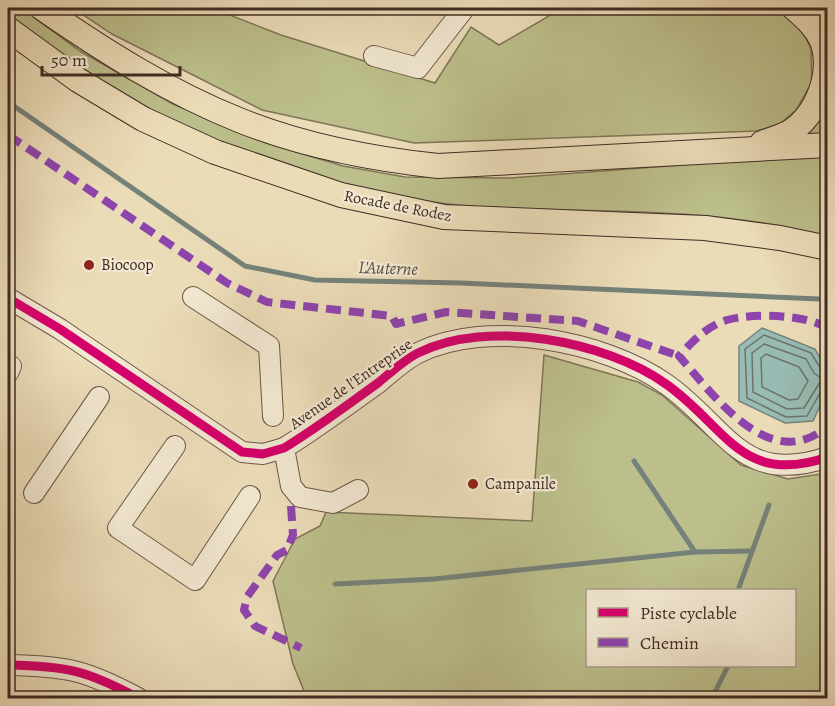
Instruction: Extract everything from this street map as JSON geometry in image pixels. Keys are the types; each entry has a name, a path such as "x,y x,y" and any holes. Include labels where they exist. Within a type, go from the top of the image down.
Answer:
{"main road":[{"path":"42,8 92,43 170,88 240,121 295,138 394,161 438,166 828,145"},
{"path":"740,151 789,132 804,121 817,98 823,81 825,60 822,39 809,21 794,8"},
{"path":"816,8 828,14"},
{"name":"Rocade de Rodez","path":"8,29 78,80 144,119 215,152 341,195 444,217 705,228 780,238 828,248"}],"street":[{"path":"374,56 418,68 463,10 460,8"},
{"path":"193,297 269,346 273,416"},
{"name":"Avenue de l'Entreprise","path":"8,298 52,324 242,452 263,454 285,448 418,353 460,339 501,336 584,347 620,358 667,385 739,450 762,461 784,467 828,457"},
{"path":"34,493 99,397"},
{"path":"175,446 118,528 185,574 195,580 250,496"},
{"path":"285,448 291,486 300,497 333,502 358,490"},
{"path":"8,665 78,670 113,684 138,699"}],"green space":[{"path":"8,8 21,8 80,51 173,104 266,143 343,166 405,177 510,178 827,154 827,237 785,227 699,215 480,207 418,200 355,187 292,169 230,146 169,119 112,88 58,54 8,16"},
{"path":"73,8 212,8 281,35 435,83 471,27 499,45 549,16 554,8 773,8 798,21 811,49 812,82 796,110 780,124 757,131 414,143 262,110 112,34"},
{"path":"827,92 827,137 796,136"},
{"path":"544,355 638,382 662,395 741,465 788,479 827,473 827,698 307,698 293,664 273,581 295,539 320,526 326,512 532,521"}],"water":[{"path":"762,328 815,349 827,370 827,391 813,421 785,423 739,401 739,346"}],"waterway":[{"name":"L'Auterne","path":"8,102 245,266 315,280 461,283 819,299"},
{"path":"634,461 695,552"},
{"path":"738,589 769,505"},
{"path":"335,584 434,579 695,552 752,551"},
{"path":"712,698 728,667"}],"marked path":[{"path":"8,135 227,283 267,302 392,316 396,324 446,312 578,321 679,356"},
{"path":"828,329 807,320 779,316 737,318 727,320 707,330 679,356 726,408 744,424 764,436 785,442 806,439 828,426"},
{"path":"291,506 293,535 287,550 277,555 247,597 244,610 255,626 301,648"}],"cycle path":[{"path":"8,298 60,329 242,452 263,454 284,448 418,353 446,343 478,337 511,336 545,339 579,346 641,369 687,400 737,448 754,458 774,464 799,464 828,457"},
{"path":"8,665 75,671 104,681 138,698"}],"place":[{"name":"Biocoop","path":"89,265"},
{"name":"Campanile","path":"473,484"}]}
